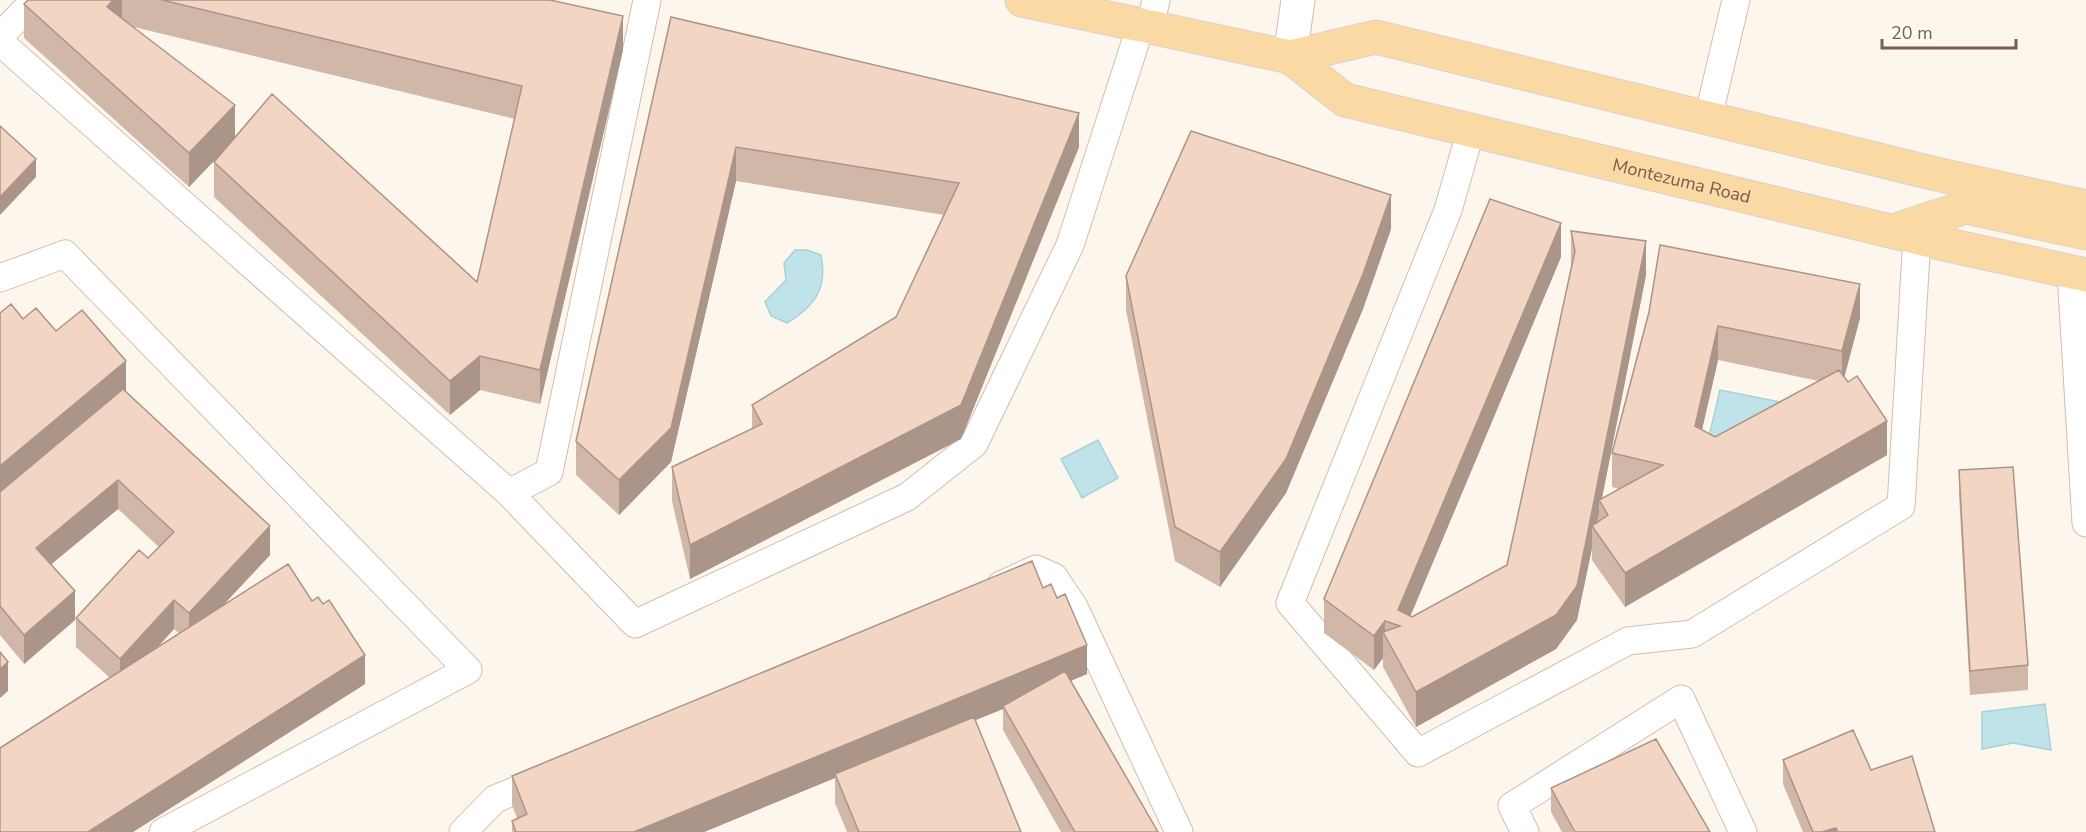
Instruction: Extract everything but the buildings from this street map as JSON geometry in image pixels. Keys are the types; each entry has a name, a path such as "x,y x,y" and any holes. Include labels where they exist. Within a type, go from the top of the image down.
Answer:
{"main road":[{"name":"Montezuma Road","path":"1022,0 1149,18 1290,57 1345,100 2078,274"},
{"name":"Montezuma Road","path":"1290,57 1376,37 1936,174 2086,207"},
{"path":"1905,234 1966,207 2086,233"}],"street":[{"path":"1290,57 1298,0"}],"lane":[{"path":"35,0 3,27 509,493 635,624 907,497 974,444 1070,245 1149,18"},
{"path":"509,493 549,472 647,0"},
{"path":"1708,118 1736,0"},
{"path":"1471,130 1448,210 1290,603 1418,753 1628,641 1692,634 1901,506 1905,234"},
{"path":"0,278 64,254 468,670 163,832"},
{"path":"2078,274 2086,523"},
{"path":"981,593 1036,569 1054,577 1074,607 1179,832"},
{"path":"1525,832 1512,806 1681,699 1743,832"},
{"path":"463,832 495,799 573,766"}],"water":[{"path":"795,250 807,250 821,255 822,278 817,296 805,310 787,323 771,316 765,302 786,280 784,263"},
{"path":"1720,390 1780,402 1782,418 1707,445"},
{"path":"1098,440 1118,478 1082,498 1061,459"},
{"path":"2045,704 2051,750 2013,743 1982,749 1982,712"}]}
